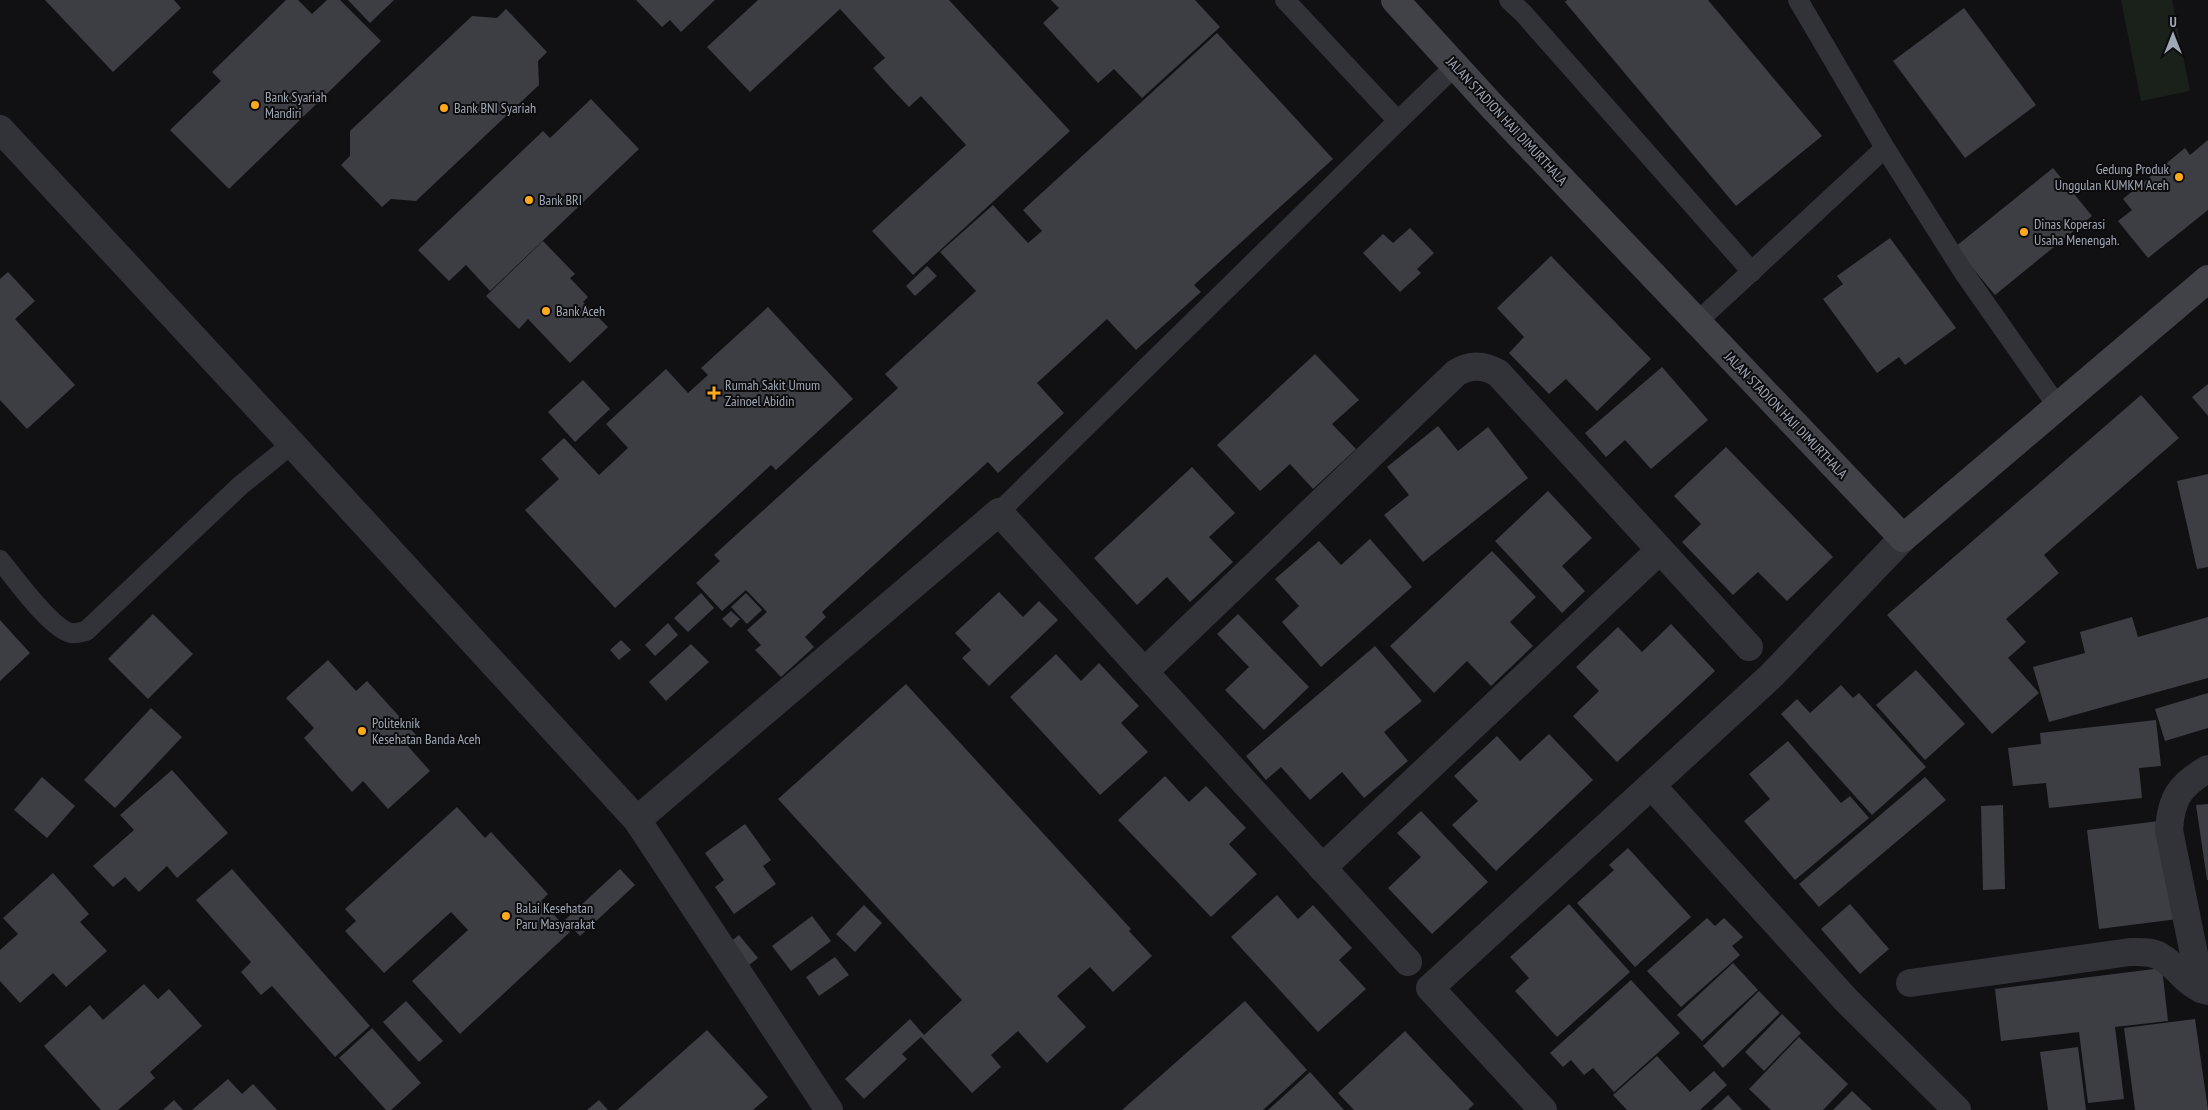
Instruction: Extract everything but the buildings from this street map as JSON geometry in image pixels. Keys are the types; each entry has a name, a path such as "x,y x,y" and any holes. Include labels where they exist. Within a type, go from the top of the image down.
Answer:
{"street":[{"name":"JALAN STADION HAJI DIMURTHALA","path":"1395,0 1455,66 1903,538"},
{"path":"0,129 637,820 829,1110"},
{"path":"1543,1110 1430,988 1772,675 1903,538 2208,279"},
{"path":"1144,672 1463,369 1482,366 1498,373 1749,647"},
{"path":"637,820 999,512 1408,962"},
{"path":"1322,868 1660,550"},
{"path":"2204,990 2169,830 2172,805 2176,797 2196,776 2208,769"},
{"path":"1652,786 1847,1002 1957,1110"},
{"path":"1910,984 2130,952 2145,952 2163,958 2187,980 2204,990"}],"lane":[{"path":"1285,0 1398,121"},
{"path":"1509,0 1529,20 1752,272"},
{"path":"1798,0 1885,148 1964,273 2058,407"},
{"path":"999,512 1455,66"},
{"path":"1697,322 1885,148"},
{"path":"0,560 47,617 60,629 72,634 86,631 241,485 292,444"}],"shaded area":[{"path":"2121,0 2172,0 2190,91 2141,101"}],"place":[{"name":"Bank Syariah Mandiri","path":"255,105"},
{"name":"Bank BNI Syariah","path":"444,108"},
{"name":"Gedung Produk Unggulan KUMKM Aceh","path":"2179,177"},
{"name":"Bank BRI","path":"529,200"},
{"name":"Dinas Koperasi Usaha Menengah.","path":"2024,232"},
{"name":"Bank Aceh","path":"546,311"},
{"name":"Rumah Sakit Umum Zainoel Abidin","path":"714,393"},
{"name":"Politeknik Kesehatan Banda Aceh","path":"362,731"},
{"name":"Balai Kesehatan Paru Masyarakat","path":"506,916"}]}
